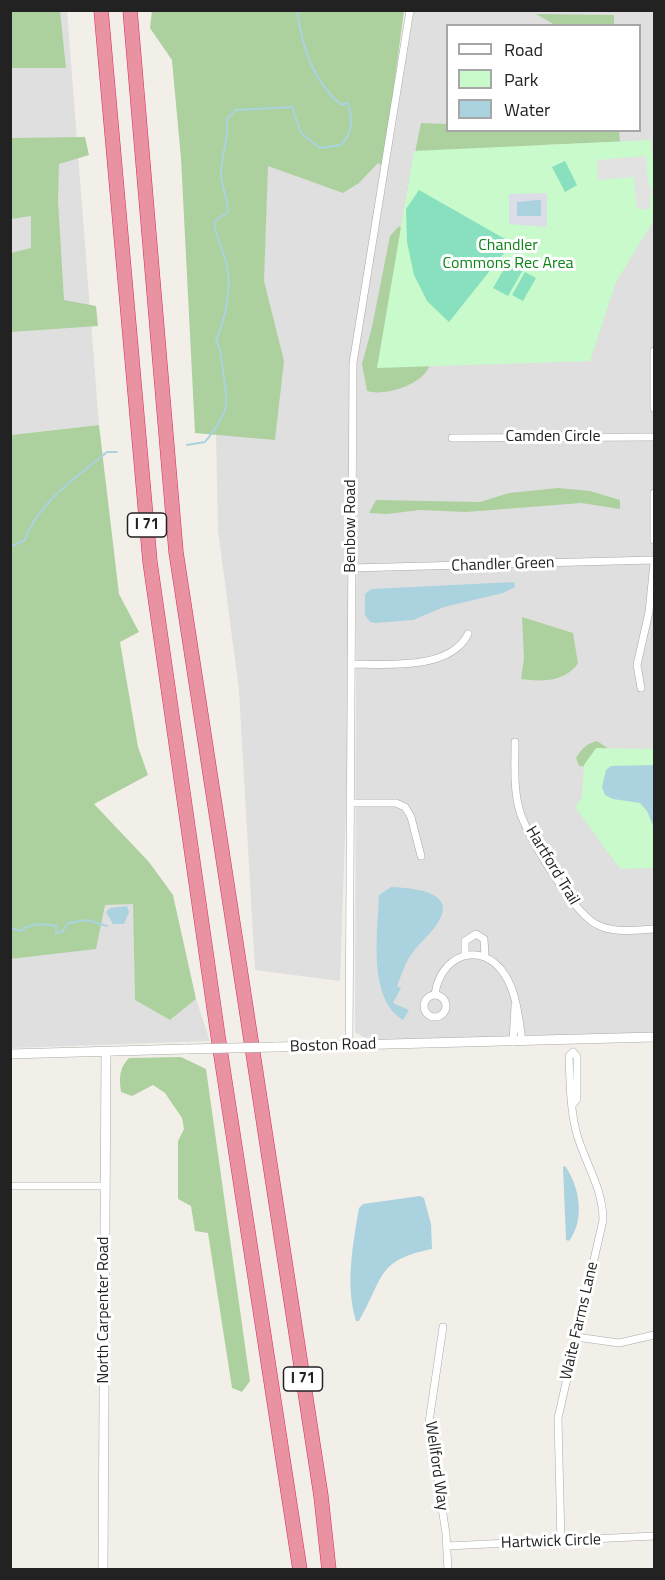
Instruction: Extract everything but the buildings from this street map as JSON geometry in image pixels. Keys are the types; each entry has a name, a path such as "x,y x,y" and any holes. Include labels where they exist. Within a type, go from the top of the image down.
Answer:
{"highway":[{"name":"I 71","path":"101,10 150,562 218,1036 283,1445 300,1569"},
{"name":"I 71","path":"130,10 176,552 321,1496 329,1569"}],"street":[{"name":"Benbow Road","path":"349,1045 353,363 410,10"},
{"path":"654,351 654,408"},
{"name":"Camden Circle","path":"452,438 654,437"},
{"path":"654,493 654,540"},
{"name":"Chandler Green","path":"351,568 654,562"},
{"path":"641,688 637,664 652,613 654,562"},
{"path":"351,664 424,662 456,649 464,643 468,634"},
{"name":"Hartford Trail","path":"515,742 515,782 521,815 572,903 584,916 599,926 613,929 654,929"},
{"path":"350,803 396,803 405,807 411,817 421,856"},
{"path":"465,955 465,940 476,934 484,939 485,956"},
{"path":"435,995 440,976 455,960 465,955 485,956 505,975 512,990 517,1042"},
{"name":"Boston Road","path":"10,1054 654,1037"},
{"name":"Waite Farms Lane","path":"561,1542 557,1430 602,1227 603,1210 598,1187 576,1129 573,1104 577,1099 577,1056 573,1052 573,1039"},
{"name":"North Carpenter Road","path":"103,1569 103,1186 106,1051"},
{"path":"10,1186 103,1186"},
{"name":"Wellford Way","path":"442,1327 429,1422 447,1546 448,1569"},
{"path":"576,1336 619,1343 654,1335"},
{"name":"Hartwick Circle","path":"447,1546 654,1536"}],"shaded area":[{"path":"10,11 67,11 99,425 11,435"},
{"path":"152,11 404,11 383,167 350,360 348,748 340,981 255,970 239,690 218,530 216,435 181,158 172,60 150,28"},
{"path":"414,11 654,11 654,1033 370,1041 355,1032 357,360"},
{"path":"646,156 648,182 653,193 650,195 650,209 637,209 634,177 598,180 597,160"},
{"path":"547,193 547,227 509,224 509,194"},
{"path":"105,904 134,904 135,1000 170,1020 196,999 210,1041 11,1048 10,959 47,955"}],"green space":[{"path":"10,11 60,11 66,68 11,68"},
{"path":"152,11 404,11 383,167 378,163 359,183 343,193 268,166 264,281 284,361 275,440 195,433 181,158 172,60 150,28"},
{"path":"536,14 614,15 614,24 553,24"},
{"path":"421,123 446,124 446,132 619,132 620,142 542,145 407,191"},
{"path":"85,137 89,155 59,164 58,200 64,300 96,306 98,326 11,332 11,253 31,248 31,216 11,219 11,138"},
{"name":"Chandler Commons Rec Area","path":"651,140 654,220 616,282 590,361 377,368 414,151"},
{"path":"565,161 577,185 565,192 552,167"},
{"path":"419,190 512,243 449,322 427,301 414,275 407,242 406,209"},
{"path":"399,226 407,235 431,358 427,371 407,386 390,391 367,391 362,364 372,327 390,236"},
{"path":"509,260 524,268 508,296 493,288"},
{"path":"525,272 536,278 523,301 512,295"},
{"path":"99,425 119,594 139,632 120,642 138,747 148,775 94,804 149,862 173,895 196,999 170,1020 135,1000 133,904 105,905 96,949 11,959 11,435"},
{"path":"558,488 590,491 620,500 620,509 581,503 466,512 420,510 387,514 369,513 376,500 480,502 509,493"},
{"path":"522,617 573,633 578,663 573,669 567,674 552,679 521,679 524,658"},
{"path":"597,741 621,757 591,767 579,766 576,758 580,752 587,745"},
{"path":"596,748 654,749 654,868 620,869 575,807 582,797 584,765"},
{"path":"181,1057 206,1069 250,1381 242,1392 232,1388 208,1233 195,1231 191,1206 178,1199 178,1141 184,1129 182,1118 165,1093 153,1085 132,1096 121,1092 121,1074 129,1058"}],"water":[{"path":"541,200 541,216 517,216 517,202"},
{"path":"514,582 515,587 503,593 444,607 413,620 376,623 370,622 365,615 365,594 371,589"},
{"path":"654,765 654,828 647,811 640,803 613,799 605,795 602,787 606,770 611,766"},
{"path":"391,887 421,890 438,898 442,904 442,913 437,924 410,956 397,986 401,988 393,1003 409,1010 403,1020 392,1010 384,996 377,963 379,895"},
{"path":"127,906 129,912 124,924 113,924 106,912 110,908"},
{"path":"565,1166 574,1184 579,1204 577,1223 569,1241 566,1240 563,1167"},
{"path":"420,1196 424,1198 431,1224 432,1249 414,1253 391,1265 378,1282 359,1321 356,1321 351,1278 359,1208 363,1204"}],"waterway":[{"path":"187,445 205,442 220,421 226,405 220,352 216,341 226,307 229,280 227,265 214,222 228,212 221,175 227,119 236,110 292,107 301,133 320,148 341,145 350,130 351,115 348,103 341,105 331,95 310,62 305,50 297,10"},
{"path":"10,547 25,540 39,514 71,481 107,452 117,452"},
{"path":"10,928 21,931 37,924 56,926 56,933 62,932 68,923 87,920 107,926"}]}
